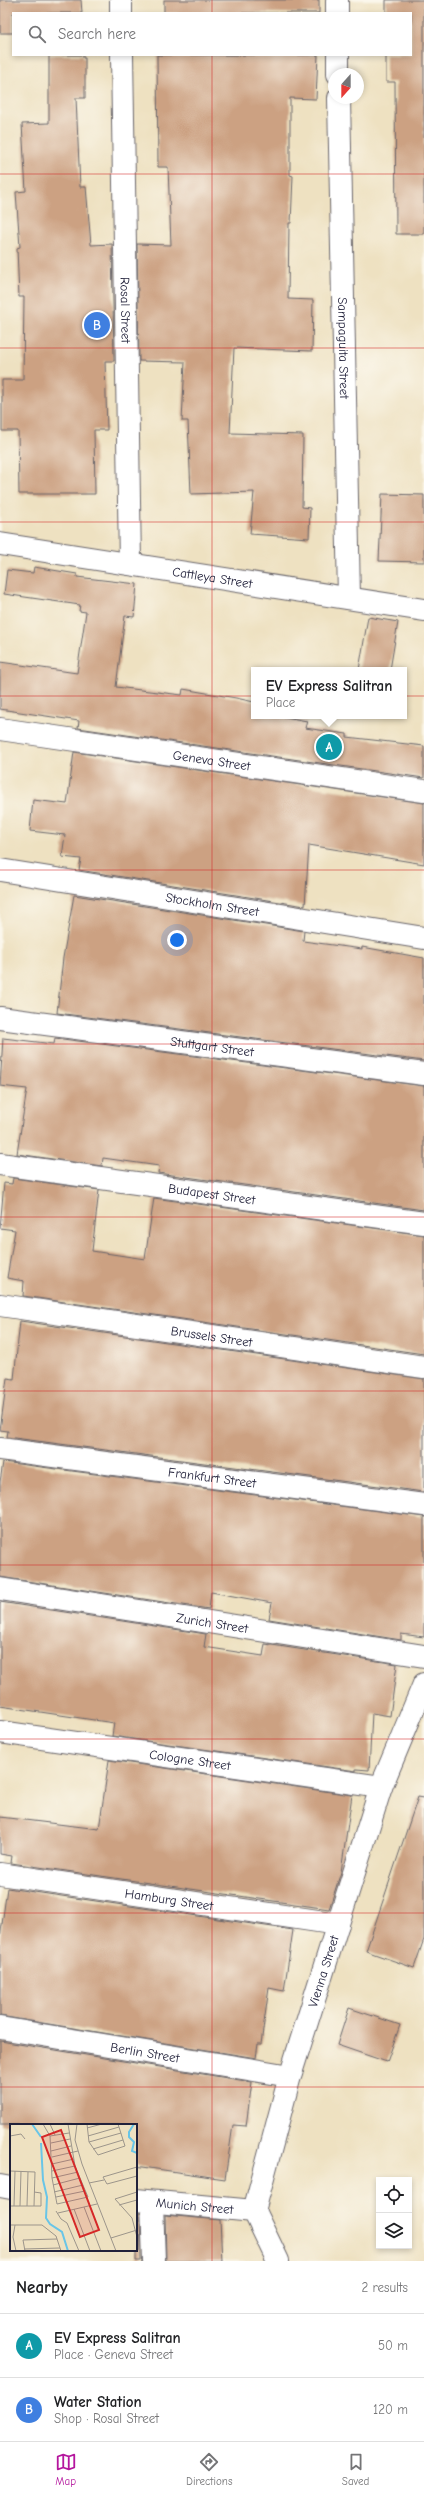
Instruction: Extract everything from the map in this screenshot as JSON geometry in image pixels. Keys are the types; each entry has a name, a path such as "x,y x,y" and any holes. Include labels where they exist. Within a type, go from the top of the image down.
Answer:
{"street":[{"path":"121,0 121,12"},
{"path":"337,0 337,12"},
{"name":"Rosal Street","path":"122,56 130,564"},
{"path":"338,56 338,68"},
{"name":"Sampaguita Street","path":"339,104 349,598"},
{"name":"Cattleya Street","path":"0,544 424,610"},
{"name":"Geneva Street","path":"0,729 424,791"},
{"name":"Stockholm Street","path":"0,870 424,938"},
{"name":"Stuttgart Street","path":"0,1018 424,1074"},
{"name":"Budapest Street","path":"0,1164 424,1223"},
{"name":"Brussels Street","path":"0,1305 424,1367"},
{"name":"Frankfurt Street","path":"0,1450 424,1505"},
{"name":"Zurich Street","path":"0,1589 424,1656"},
{"name":"Vienna Street","path":"254,2211 290,2076 381,1787 424,1684"},
{"name":"Cologne Street","path":"0,1732 381,1787"},
{"name":"Hamburg Street","path":"0,1874 338,1924"},
{"name":"Berlin Street","path":"0,2028 290,2076"},
{"path":"0,2186 10,2188"},
{"path":"144,2201 154,2261"},
{"name":"Munich Street","path":"144,2201 254,2211"},
{"path":"254,2211 278,2261"}],"building":[{"path":"0,0 81,0 82,12 12,12 12,33 0,33"},
{"path":"164,0 319,0 319,12 164,12"},
{"path":"386,0 424,0 424,234 396,234 395,82 386,82 386,56 412,56 412,12 386,12"},
{"path":"49,56 83,56 83,58 85,58 85,98 76,98 80,187 86,187 91,245 112,244 114,361 105,361 107,430 94,430 95,494 19,494 18,431 2,431 2,380 23,380 24,297 19,297 17,248 20,247 16,192 26,191 22,124 49,123"},
{"path":"157,56 318,56 316,99 290,98 290,175 293,176 291,223 289,223 288,299 313,300 312,351 234,348 230,433 303,435 302,507 310,508 309,538 250,534 254,492 191,494 188,421 182,421 185,362 139,361 137,244 171,245 168,167 158,167"},
{"path":"382,494 424,495 424,562 379,561"},
{"path":"34,567 77,574 77,577 137,584 134,617 125,616 116,687 182,695 183,689 236,698 251,701 251,719 296,719 307,721 305,728 347,734 347,737 424,746 424,778 78,728 79,721 0,709 0,662 77,673 86,612 79,611 80,605 4,594 7,570 33,573"},
{"path":"368,617 398,622 390,667 360,667"},
{"path":"74,752 424,803 424,864 309,845 305,906 79,870 81,859 62,857 65,835 30,831 33,800 67,804"},
{"path":"74,895 304,931 303,941 362,949 362,947 424,958 424,1061 57,1013 63,958"},
{"path":"3,1038 54,1044 55,1038 424,1086 424,1210 158,1173 159,1166 103,1158 102,1166 17,1154 27,1089 0,1086"},
{"path":"13,1178 99,1190 92,1251 145,1259 154,1198 424,1235 424,1354 23,1296 24,1281 7,1278 15,1230 0,1228 4,1183 12,1184"},
{"path":"20,1321 424,1379 424,1492 7,1437 8,1431 0,1430 7,1378 14,1379"},
{"path":"3,1462 424,1517 424,1637 401,1634 401,1640 269,1619 272,1603 211,1592 209,1609 0,1577 0,1482"},
{"path":"0,1602 206,1634 204,1647 263,1656 265,1644 397,1664 390,1716 372,1713 369,1770 356,1769 356,1771 112,1736 114,1723 0,1706"},
{"path":"109,1760 352,1795 341,1872 329,1909 11,1863 12,1856 0,1854 0,1817 99,1829"},
{"path":"418,1797 424,1798 424,1939 414,1968 366,1951"},
{"path":"7,1888 293,1930 284,1991 269,1988 261,2044 258,2044 256,2058 0,2016 0,1939"},
{"path":"349,2008 400,2025 387,2062 337,2045"},
{"path":"0,2041 252,2082 246,2126 233,2125 225,2179 137,2166 137,2124 0,2125"},
{"path":"137,2213 140,2213 141,2261 136,2261"},
{"path":"165,2215 220,2220 222,2261 166,2261"}],"place":[{"name":"Water Station","path":"97,325"},
{"name":"EV Express Salitran","path":"329,747"}]}
